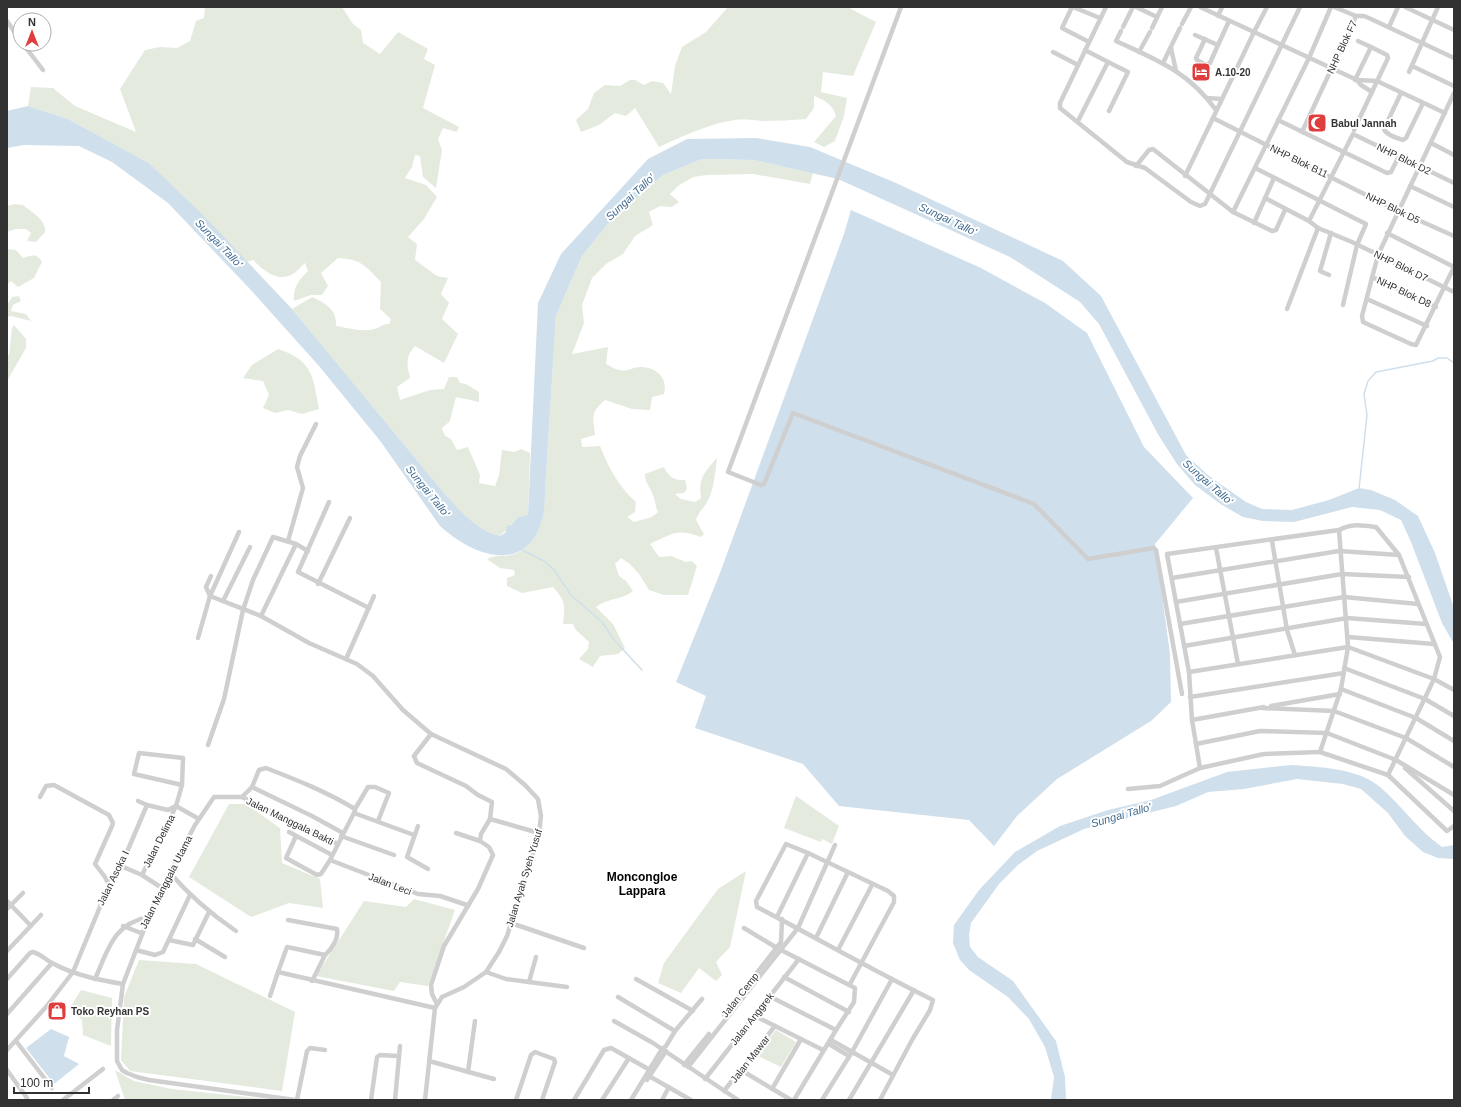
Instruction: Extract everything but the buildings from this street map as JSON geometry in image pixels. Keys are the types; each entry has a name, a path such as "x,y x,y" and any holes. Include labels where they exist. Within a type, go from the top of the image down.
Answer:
{"street":[{"path":"901,7 728,472 762,485 764,484 793,413 1034,504 1088,559 1154,548 1182,694"},
{"path":"1089,42 1062,28 1072,7 1100,18"},
{"path":"1106,7 1078,65 1060,106 1061,109 1078,121 1127,162 1146,169 1196,205 1200,206 1205,204 1300,7"},
{"path":"1132,7 1116,42 1163,63 1176,71 1200,89 1216,110"},
{"path":"1136,7 1157,17"},
{"path":"1139,52 1162,7"},
{"path":"1163,63 1191,7"},
{"path":"1200,7 1282,44 1331,70 1356,80 1377,82 1445,114"},
{"path":"1218,16 1222,7"},
{"path":"1185,176 1267,7"},
{"path":"1231,210 1255,168 1332,7 1356,16"},
{"path":"1389,27 1398,7"},
{"path":"1406,7 1454,30"},
{"path":"1409,72 1438,7"},
{"name":"NHP Blok F7","path":"1302,132 1356,16 1364,16 1454,58"},
{"path":"1205,39 1196,58 1206,66 1210,63 1229,21"},
{"path":"1195,35 1218,45"},
{"path":"1309,221 1318,200 1333,178 1388,56 1358,41"},
{"path":"1356,80 1371,47"},
{"path":"1171,48 1176,71"},
{"path":"1085,50 1108,62 1129,70 1110,111"},
{"path":"29,52 43,70"},
{"path":"1053,52 1078,65"},
{"path":"1078,121 1108,62"},
{"path":"1412,66 1454,86"},
{"path":"1356,80 1372,92"},
{"path":"1401,93 1384,129 1385,132 1398,139 1402,140 1406,138 1423,103"},
{"path":"1387,233 1454,267 1418,344 1414,346 1367,325 1363,322 1362,316 1378,255 1387,233 1420,167 1454,93"},
{"path":"1207,98 1222,100"},
{"name":"NHP Blok B11","path":"1213,118 1333,178"},
{"path":"1278,120 1343,153 1387,173 1391,172 1399,156"},
{"name":"NHP Blok D2","path":"1354,132 1454,183"},
{"path":"1431,143 1454,155"},
{"path":"1136,166 1148,150 1153,149 1209,195 1231,210 1254,223 1274,231 1285,210"},
{"path":"1255,168 1366,224 1357,245 1342,305"},
{"path":"1254,223 1274,178"},
{"name":"NHP Blok D5","path":"1333,178 1398,211 1454,236"},
{"path":"1410,186 1454,207"},
{"name":"NHP Blok D7","path":"1265,198 1285,210 1309,221 1318,228 1357,245 1454,292"},
{"path":"1287,309 1318,228"},
{"path":"1329,275 1320,271 1331,233"},
{"name":"NHP Blok D8","path":"1372,277 1436,307"},
{"path":"1366,299 1427,326"},
{"path":"288,541 303,488 297,467 300,456 316,424"},
{"path":"329,502 298,572 318,584 369,608"},
{"path":"318,584 350,518"},
{"path":"1200,768 1192,720 1189,674 1167,554 1272,541 1339,530 1348,525 1360,524 1376,527 1399,555 1440,658 1434,679 1388,775"},
{"path":"1320,752 1340,692 1348,647 1347,618 1339,551 1339,530"},
{"path":"198,638 210,596 239,532"},
{"path":"208,745 224,699 243,610 253,580 271,537 296,544 308,551"},
{"path":"1272,541 1285,607 1287,630 1295,655"},
{"path":"261,616 296,544"},
{"path":"223,601 250,547"},
{"path":"1216,548 1238,664"},
{"path":"1172,578 1339,551 1399,555"},
{"path":"1176,602 1342,574 1409,577"},
{"path":"210,596 206,587 211,576"},
{"name":"Jalan Ayah Syeh Yusuf","path":"210,596 261,616 309,643 346,659 373,676 407,714 431,734 506,769 535,794 541,806 539,833 511,923 499,952 486,972 464,987 442,997 436,1006"},
{"path":"346,659 374,596"},
{"path":"1180,624 1344,598 1418,604"},
{"path":"1184,646 1287,630 1347,618 1426,624"},
{"path":"1348,637 1434,644"},
{"path":"1179,677 1238,664 1348,647 1434,679 1454,690"},
{"path":"1190,697 1344,670 1425,699 1454,716"},
{"path":"1192,720 1262,708 1340,692 1416,718 1454,741"},
{"path":"1262,708 1334,711 1406,738 1454,767"},
{"path":"1196,744 1260,732 1327,733 1396,760 1454,795"},
{"path":"431,734 414,756 416,763 466,786 478,795 492,802 490,819 481,834 480,841"},
{"name":"Jalan Delima","path":"142,875 176,806 182,785 183,758 139,752 133,774 182,785"},
{"path":"1128,788 1160,786 1200,768 1264,754 1320,752 1388,775 1448,831 1454,826"},
{"path":"1396,760 1454,811"},
{"path":"242,797 252,787 259,770 266,768 310,785 336,797 355,811 414,835"},
{"path":"40,797 46,786 54,785 109,815 113,822 112,826 95,864 109,885"},
{"path":"252,787 312,816 342,835 394,856"},
{"path":"296,836 286,858 317,875 321,874 330,860 368,787 375,787 391,794 378,820"},
{"name":"Jalan Manggala Utama","path":"242,797 215,796 199,819 148,917 123,984 116,1052 118,1064 127,1073 137,1078 296,1100"},
{"name":"Jalan Manggala Bakti","path":"242,797 338,844"},
{"path":"138,801 168,810 176,806 199,819"},
{"name":"Jalan Asoka I","path":"7,1050 68,980 73,972 109,885 121,866 147,804"},
{"path":"490,819 539,833"},
{"path":"418,826 407,857 428,869"},
{"path":"289,832 332,855"},
{"path":"427,1100 436,1006 432,994 432,984 444,946 467,905 478,889 493,855 489,847 480,841 456,833"},
{"path":"850,984 862,962 895,898 891,893 872,885 808,852 788,844 784,845 756,901 757,906 862,962 892,979 931,999 933,1005 880,1100"},
{"path":"779,949 798,928 829,863 835,845"},
{"path":"779,918 808,852"},
{"name":"Jalan Leci","path":"330,860 418,894 440,896 467,905"},
{"path":"121,866 142,875 162,888"},
{"path":"816,938 848,872"},
{"path":"170,873 190,895 209,912 236,931"},
{"path":"838,950 872,885"},
{"path":"23,893 8,905 31,926"},
{"path":"136,950 147,954 160,954 164,950 190,895"},
{"path":"169,940 191,946 209,912"},
{"path":"7,952 41,915"},
{"path":"95,979 115,936 123,926 134,919 148,917"},
{"name":"Jalan Cemp","path":"686,1066 779,949 782,937 779,918"},
{"path":"288,920 337,929 337,935 331,950 325,955 312,981"},
{"path":"511,923 584,948"},
{"path":"123,926 141,933"},
{"path":"741,1070 793,1100 856,998 855,988 850,984 779,949 744,928"},
{"path":"195,939 225,957"},
{"path":"270,996 286,947 325,955"},
{"path":"7,979 30,953 33,952 52,963 73,972 95,979 123,984"},
{"path":"529,982 536,957"},
{"name":"Jalan Anggrek","path":"705,1079 799,959"},
{"path":"7,1014 52,963"},
{"path":"278,972 312,981 436,1006"},
{"path":"486,972 499,978 567,987"},
{"path":"784,977 848,1012"},
{"path":"636,979 693,1010"},
{"path":"822,1100 851,1054 892,979"},
{"path":"849,1100 914,990"},
{"path":"769,996 836,1030"},
{"path":"618,997 675,1031"},
{"path":"631,1100 675,1031 702,998"},
{"path":"755,1016 823,1050"},
{"path":"468,1072 475,1021"},
{"path":"614,1021 664,1049 686,1066 738,1100"},
{"name":"Jalan Mawar","path":"724,1091 775,1026"},
{"path":"772,1089 801,1039"},
{"path":"16,1041 52,1088"},
{"path":"830,1042 851,1054 871,1062 893,1075"},
{"path":"395,1100 400,1046"},
{"path":"296,1100 307,1051 313,1048 325,1050"},
{"path":"574,1100 605,1049 611,1048 650,1070"},
{"path":"635,1100 664,1049"},
{"path":"516,1100 531,1055 535,1052 554,1059 555,1062 542,1100"},
{"path":"371,1100 377,1057 384,1055 398,1056"},
{"path":"602,1100 629,1058"},
{"path":"430,1061 494,1079"},
{"path":"63,1100 103,1069"},
{"path":"7,1070 28,1098"},
{"path":"649,1076 691,1100"},
{"path":"662,1100 669,1087"},
{"path":"113,1100 118,1096"}],"shaded area":[{"path":"205,7 342,7 353,24 361,30 363,43 380,54 398,32 428,49 424,59 435,65 423,108 459,127 457,132 443,128 438,139 442,150 436,188 423,177 420,156 415,155 412,167 405,178 426,185 437,197 424,219 408,237 417,244 415,260 437,276 448,278 441,294 449,303 442,319 458,334 444,363 415,346 408,358 410,378 397,387 400,400 430,390 444,389 449,377 457,377 460,383 466,384 479,392 479,402 456,397 450,421 442,428 445,436 451,439 457,450 468,447 480,475 479,483 495,486 499,475 502,450 514,452 521,449 530,453 528,516 518,517 500,536 484,530 476,525 445,494 292,309 312,297 329,307 336,320 336,326 357,330 368,330 389,324 391,319 380,309 381,282 367,268 358,262 338,258 321,273 328,286 322,295 311,295 294,301 295,288 301,278 308,271 305,263 293,274 281,277 271,274 261,268 253,260 247,262 149,163 68,119 28,106 31,87 53,88 75,106 136,132 120,89 145,50 160,47 177,48 190,41 196,21 204,18"},
{"path":"728,7 851,7 851,9 876,22 853,76 823,72 821,92 847,98 844,116 835,141 824,147 814,142 836,116 835,112 828,103 814,96 814,108 806,119 768,121 735,120 715,124 659,147 635,108 626,116 615,113 599,125 581,132 576,120 588,109 594,93 605,85 620,86 630,80 635,80 644,85 652,81 663,83 671,94 675,66 682,47 706,32"},
{"path":"702,159 754,160 813,173 810,184 753,174 707,175 693,177 678,186 670,194 679,202 672,207 660,206 649,212 653,225 635,236 623,254 606,264 592,278 582,305 584,323 572,354 608,347 606,364 623,370 639,367 653,370 663,379 665,389 664,394 652,397 650,410 632,409 605,400 597,408 594,415 595,435 581,439 582,447 600,446 607,462 624,490 636,502 635,512 627,517 634,522 652,517 658,512 646,481 645,474 664,467 672,478 685,480 687,489 684,493 675,494 681,499 695,502 701,498 700,485 703,476 717,458 714,482 709,499 696,520 704,534 701,537 692,534 674,533 650,544 659,557 671,556 686,562 692,561 697,566 688,595 664,595 649,590 639,574 630,564 621,558 615,564 619,576 626,581 633,591 596,607 613,624 625,648 618,654 600,656 593,667 579,659 588,649 589,642 576,630 573,624 563,624 564,604 553,587 522,593 507,586 507,578 515,575 514,570 500,568 487,559 511,555 521,551 535,538 542,520 545,500 556,316 582,256 607,225 663,175"},
{"path":"15,204 23,205 44,224 45,232 36,242 27,241 31,233 26,229 15,229 7,232 7,206"},
{"path":"7,249 16,250 23,258 36,256 40,259 42,262 34,278 18,287 11,281 7,284"},
{"path":"19,296 21,301 13,305 11,311 26,314 31,321 11,316 7,317 7,305 12,297"},
{"path":"14,325 26,339 26,348 7,381 7,355 9,355 12,328"},
{"path":"278,349 290,353 305,364 313,379 319,409 302,414 288,410 275,413 263,408 269,395 263,381 243,378 252,365"},
{"path":"796,796 839,826 832,844 822,839 821,842 784,828"},
{"path":"229,804 246,804 280,828 282,863 320,879 323,908 289,903 251,917 189,877"},
{"path":"746,871 730,947 716,962 722,975 716,981 699,968 681,993 658,983 664,963 718,889"},
{"path":"414,899 455,910 428,986 400,982 394,991 316,976 364,901 406,907"},
{"path":"139,960 196,964 295,1012 282,1091 130,1071 121,1060 124,997"},
{"path":"81,990 112,998 111,1046 83,1035 82,1020 69,1009"},
{"path":"776,1030 796,1042 781,1067 756,1055"},
{"path":"115,1070 134,1081 172,1089 276,1100 125,1100"}],"water":[{"name":"Sungai Tallo'","path":"28,106 68,119 149,163 210,222 292,309 457,507 476,525 484,530 500,536 505,533 507,526 511,525 518,517 528,515 538,303 561,254 648,159 687,139 756,138 810,147 896,183 1063,261 1101,296 1186,455 1209,476 1246,502 1262,509 1292,510 1329,500 1359,488 1371,490 1395,500 1418,516 1435,553 1454,608 1454,644 1442,623 1401,520 1380,510 1352,507 1294,522 1263,521 1243,517 1222,505 1195,485 1177,464 1159,436 1099,324 1080,302 1010,257 838,179 754,160 702,159 663,175 607,225 582,256 556,316 543,517 536,536 525,548 511,554 495,555 477,550 459,540 440,526 381,442 319,366 249,288 168,203 112,162 79,146 24,145 7,148 7,111"},
{"path":"851,210 981,268 1045,303 1087,333 1144,447 1193,498 1155,544 1170,654 1171,702 1151,721 1057,779 1017,816 994,846 969,820 839,806 803,764 695,728 706,696 676,682 720,573 844,234"},
{"name":"Sungai Tallo'","path":"1291,765 1350,772 1371,781 1388,794 1418,826 1442,847 1454,845 1454,859 1438,858 1423,852 1405,836 1388,813 1361,789 1343,784 1297,779 1244,789 1208,792 1176,806 1084,829 1037,851 1018,865 999,884 971,923 969,935 970,947 978,957 1013,981 1056,1041 1065,1077 1066,1100 1051,1100 1054,1077 1045,1047 1029,1019 1008,997 969,970 960,960 953,943 954,925 979,890 1015,852 1060,826 1108,810 1151,800 1227,772"},
{"path":"51,1029 69,1037 64,1056 79,1064 54,1084 26,1048"}],"waterway":[{"path":"1359,489 1367,415 1364,394 1368,381 1376,372 1433,361 1438,358 1447,358 1454,363"},
{"path":"522,550 544,561 554,570 571,595 602,622 615,641 642,670"}],"place":[{"name":"A.10-20","path":"1201,72"},
{"name":"Babul Jannah","path":"1317,123"},
{"name":"Toko Reyhan PS","path":"57,1011"}],"district":[{"name":"Moncongloe Lappara","path":"642,884"}]}
